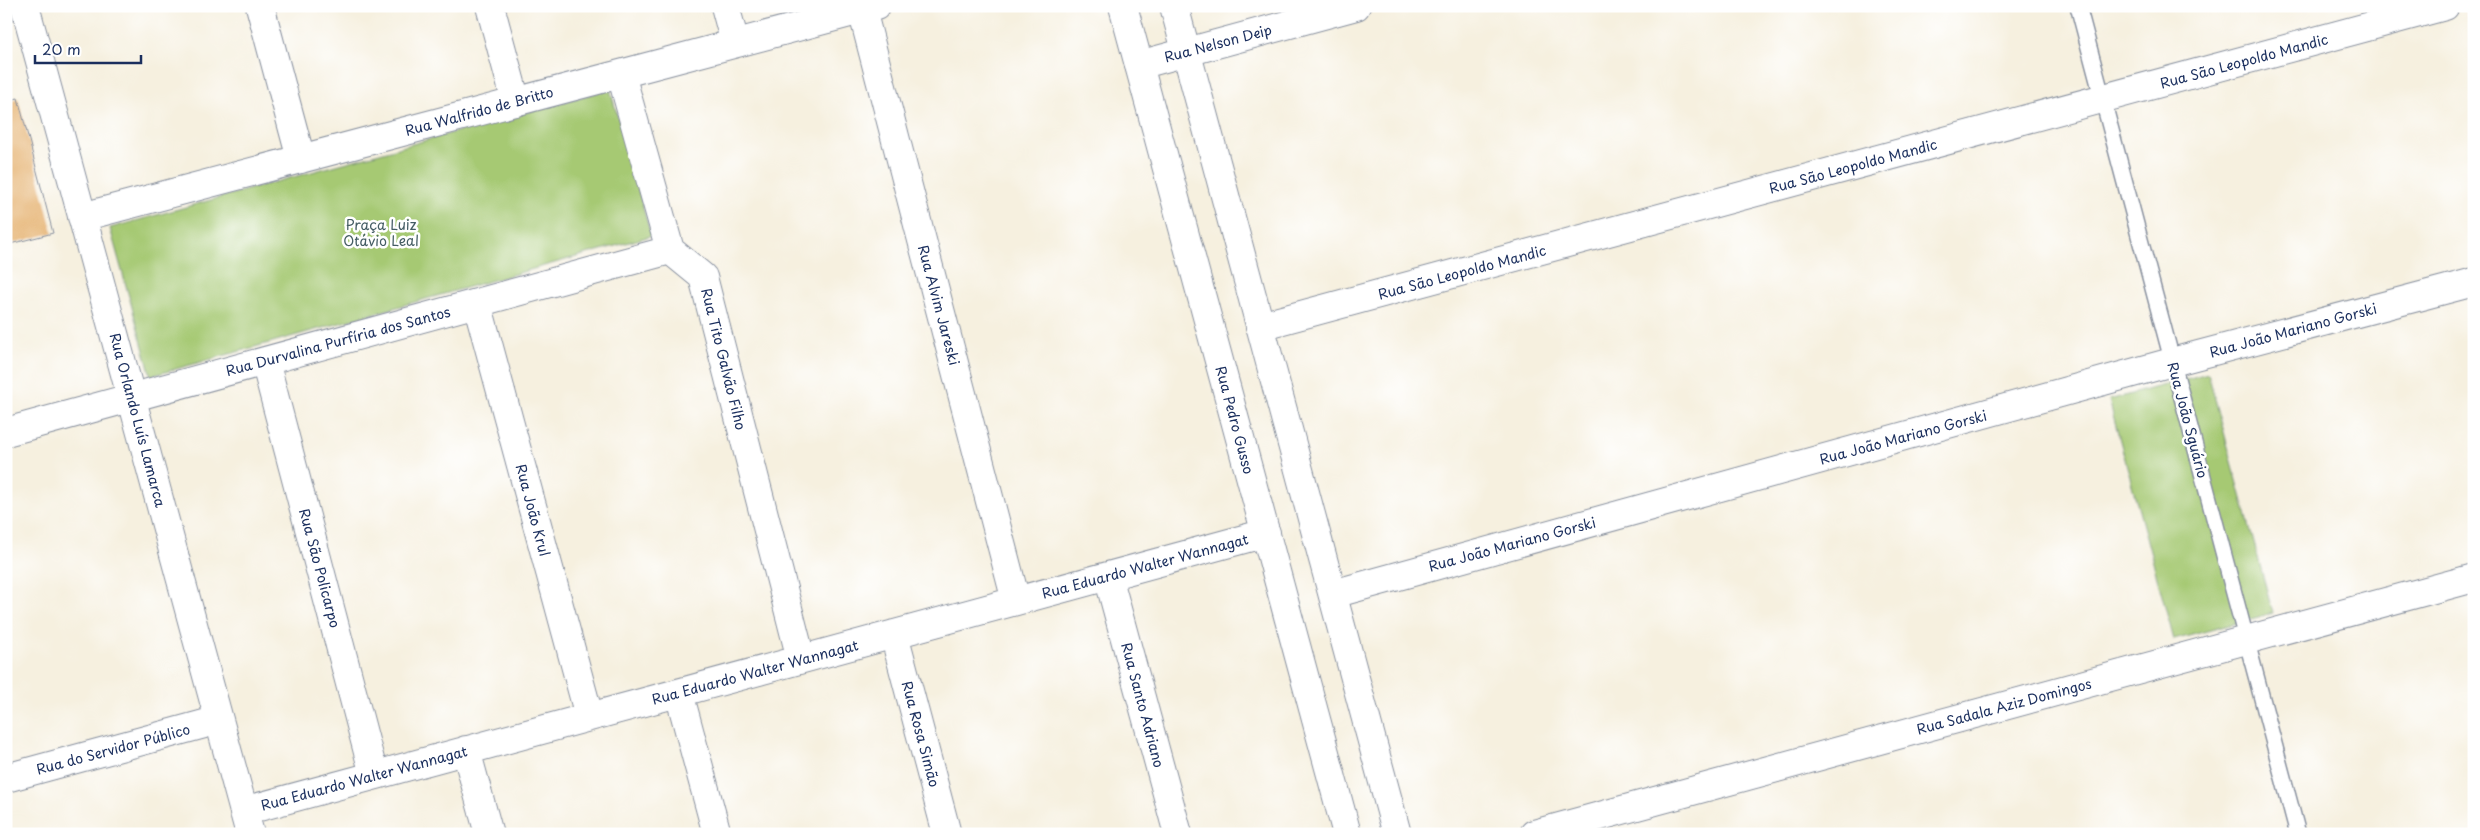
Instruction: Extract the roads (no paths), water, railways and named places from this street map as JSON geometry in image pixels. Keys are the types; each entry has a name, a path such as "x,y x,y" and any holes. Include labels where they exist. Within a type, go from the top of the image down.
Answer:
{"street":[{"name":"Rua Orlando Luís Lamarca","path":"25,6 247,822"},
{"path":"260,6 301,159"},
{"path":"490,6 516,102"},
{"path":"725,6 735,43"},
{"name":"Rua Pedro Gusso","path":"1123,6 1347,834"},
{"path":"1174,6 1397,834"},
{"name":"Rua Nelson Deip","path":"1139,65 1356,6"},
{"name":"Rua São Leopoldo Mandic","path":"1260,326 2445,6"},
{"name":"Rua Walfrido de Britto","path":"82,217 869,8"},
{"name":"Rua Alvim Jareski","path":"869,8 1016,601"},
{"path":"621,74 670,250"},
{"name":"Rua Durvalina Purfíria dos Santos","path":"6,432 670,250"},
{"name":"Rua Tito Galvão Filho","path":"670,250 703,277 802,659"},
{"name":"Rua João Mariano Gorski","path":"1333,594 2172,362 2474,282"},
{"name":"Rua João Krul","path":"477,303 590,716"},
{"name":"Rua São Policarpo","path":"266,361 374,775"},
{"name":"Rua Eduardo Walter Wannagat","path":"247,822 374,775 1266,533"},
{"name":"Rua Santo Adriano","path":"1108,576 1178,834"},
{"name":"Rua Sadala Aziz Domingos","path":"1534,834 2474,578"},
{"name":"Rua Rosa Simão","path":"894,634 947,834"},
{"path":"679,693 717,834"},
{"name":"Rua do Servidor Público","path":"6,778 219,720"},
{"path":"466,750 489,834"}],"lane":[{"name":"Rua João Sguário","path":"2078,6 2298,834"}],"park label":[{"name":"Praça Luiz Otávio Leal","path":"381,232"}]}
